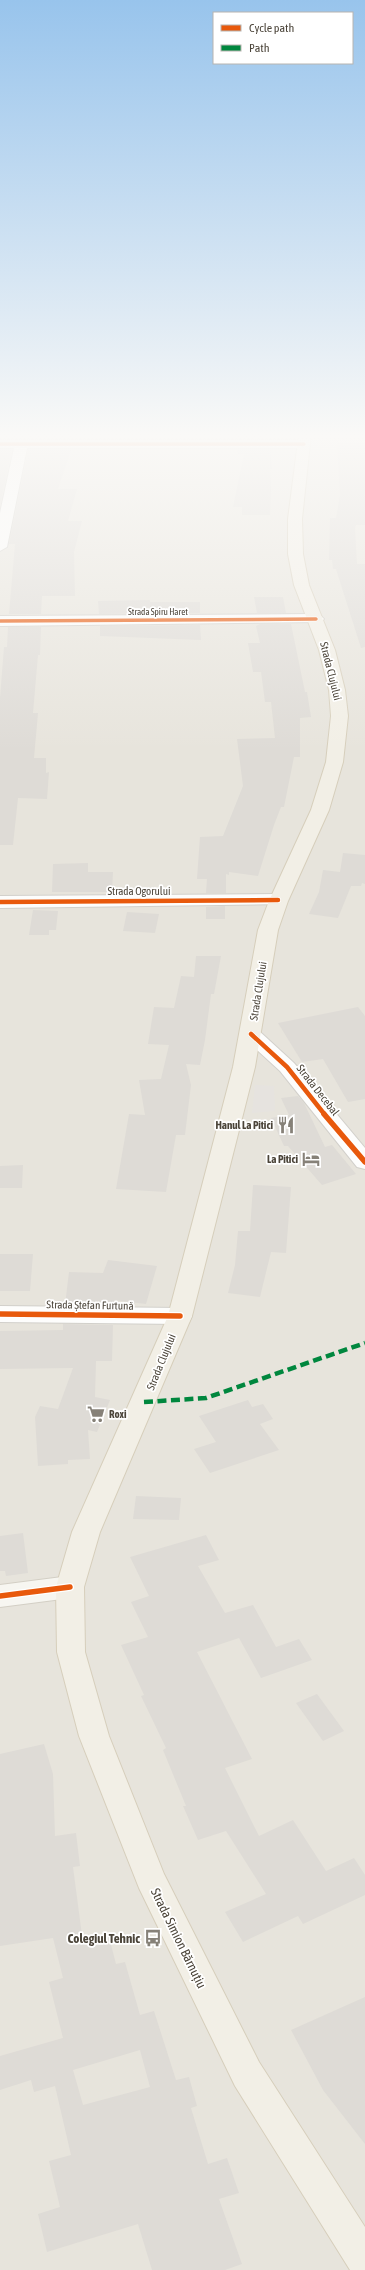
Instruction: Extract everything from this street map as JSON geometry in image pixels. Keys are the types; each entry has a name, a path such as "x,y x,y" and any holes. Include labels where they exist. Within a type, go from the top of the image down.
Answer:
{"main road":[{"name":"Strada Clujului","path":"70,1587 86,1532 144,1402 180,1316 188,1290 251,1034 268,932 278,900 300,856 327,791 340,730 340,709 335,682 316,619 298,573 295,540"},
{"name":"Strada Simion Bărnuțiu","path":"70,1587 71,1652 88,1718 150,1878 247,2074 365,2260"}],"street":[{"name":"Strada Spiru Haret","path":"0,621 316,619"},
{"name":"Strada Ogorului","path":"0,902 278,900"},
{"name":"Strada Decebal","path":"251,1034 288,1067 325,1115 365,1162"},
{"name":"Strada Ștefan Furtună","path":"0,1314 180,1316"},
{"path":"0,1596 70,1587"}],"shaded area":[{"path":"0,540 365,540 365,2270 0,2270"},
{"path":"255,1085 274,1086 275,1111 252,1113"}],"building":[{"path":"10,540 77,540 74,552 75,596 42,596 41,614 9,614 15,544 9,544"},
{"path":"329,540 356,540 357,564 365,564 365,647 361,648 336,569 333,569 332,560 329,560"},
{"path":"254,597 283,597 286,613 257,613"},
{"path":"150,600 150,602 200,602 200,613 99,614 98,601"},
{"path":"260,624 291,624 305,692 307,692 311,717 300,718 300,757 294,757 284,807 281,807 274,825 258,876 229,872 229,875 226,874 226,893 206,893 207,879 197,879 200,837 223,836 243,786 237,739 275,738 271,702 265,702 261,672 253,672 248,643 260,643 256,626"},
{"path":"200,625 201,640 100,636 100,626"},
{"path":"8,627 41,627 40,655 38,655 33,713 38,713 34,758 46,758 46,773 49,772 47,799 18,798 13,845 0,845 0,698 4,647 7,647"},
{"path":"343,853 365,855 365,884 362,883 361,886 351,886 338,918 309,914 319,892 323,870 340,872"},
{"path":"88,863 88,872 113,872 112,892 52,892 53,864"},
{"path":"225,906 225,919 206,919 206,907"},
{"path":"33,910 58,911 56,930 49,930 49,935 29,935"},
{"path":"127,912 159,914 155,933 123,931"},
{"path":"196,956 221,956 214,994 211,994 200,1065 186,1064 191,1085 185,1135 176,1135 166,1192 116,1189 129,1114 145,1115 139,1080 161,1079 169,1045 148,1044 154,1007 174,1008 181,976 194,977"},
{"path":"358,1007 365,1016 365,1099 348,1102 323,1059 302,1062 278,1023"},
{"path":"298,1096 304,1103 325,1147 332,1145 356,1174 322,1185 288,1146 284,1146 271,1118 289,1115 281,1098"},
{"path":"23,1165 22,1188 0,1188 0,1166"},
{"path":"253,1185 291,1187 286,1253 271,1252 260,1297 228,1293 235,1265 238,1231 250,1231"},
{"path":"0,1254 33,1254 30,1291 0,1291"},
{"path":"108,1260 157,1266 146,1304 114,1300 114,1306 65,1305 69,1272 103,1273"},
{"path":"63,1324 113,1325 112,1361 96,1361 95,1397 110,1400 97,1432 88,1430 90,1459 68,1460 68,1464 38,1466 35,1417 40,1406 58,1409 73,1368 0,1369 0,1331 63,1330"},
{"path":"248,1400 252,1407 263,1404 273,1419 260,1424 279,1450 210,1473 194,1449 216,1442 199,1416"},
{"path":"136,1496 181,1498 179,1520 133,1519"},
{"path":"23,1533 28,1573 6,1576 5,1571 0,1571 0,1536"},
{"path":"206,1535 219,1560 198,1566 225,1613 253,1605 276,1647 299,1639 312,1660 261,1678 239,1638 197,1652 252,1759 225,1768 259,1836 293,1820 326,1871 354,1858 365,1875 365,1895 303,1924 298,1916 243,1942 225,1912 266,1894 226,1831 198,1840 183,1806 186,1806 163,1750 166,1748 141,1696 144,1695 121,1645 148,1637 131,1602 149,1596 130,1557"},
{"path":"317,1694 344,1731 323,1741 296,1703"},
{"path":"44,1744 53,1774 55,1836 76,1833 80,1866 73,1867 83,1943 109,1937 116,1964 125,1962 140,2015 154,2011 176,2080 189,2077 197,2106 191,2108 208,2164 227,2158 239,2193 219,2199 242,2264 225,2270 152,2270 138,2224 47,2252 38,2214 60,2207 49,2161 71,2155 55,2086 34,2092 31,2080 0,2090 0,2056 63,2038 49,1982 63,1978 53,1938 0,1946 0,1754","holes":["140,2050 150,2087 83,2105 73,2070"]},
{"path":"365,1997 365,2144 323,2090 291,2030"}],"marked path":[{"path":"144,1402 206,1398 365,1343"}],"cycle path":[{"path":"0,621 316,619"},
{"path":"0,902 278,900"},
{"path":"251,1034 287,1067 365,1162"},
{"path":"0,1314 180,1316"},
{"path":"0,1596 70,1587"}],"place":[{"name":"Hanul La Pitici","path":"286,1125"},
{"name":"La Pitici","path":"311,1159"},
{"name":"Roxi","path":"96,1414"},
{"name":"Colegiul Tehnic","path":"153,1938"}]}
